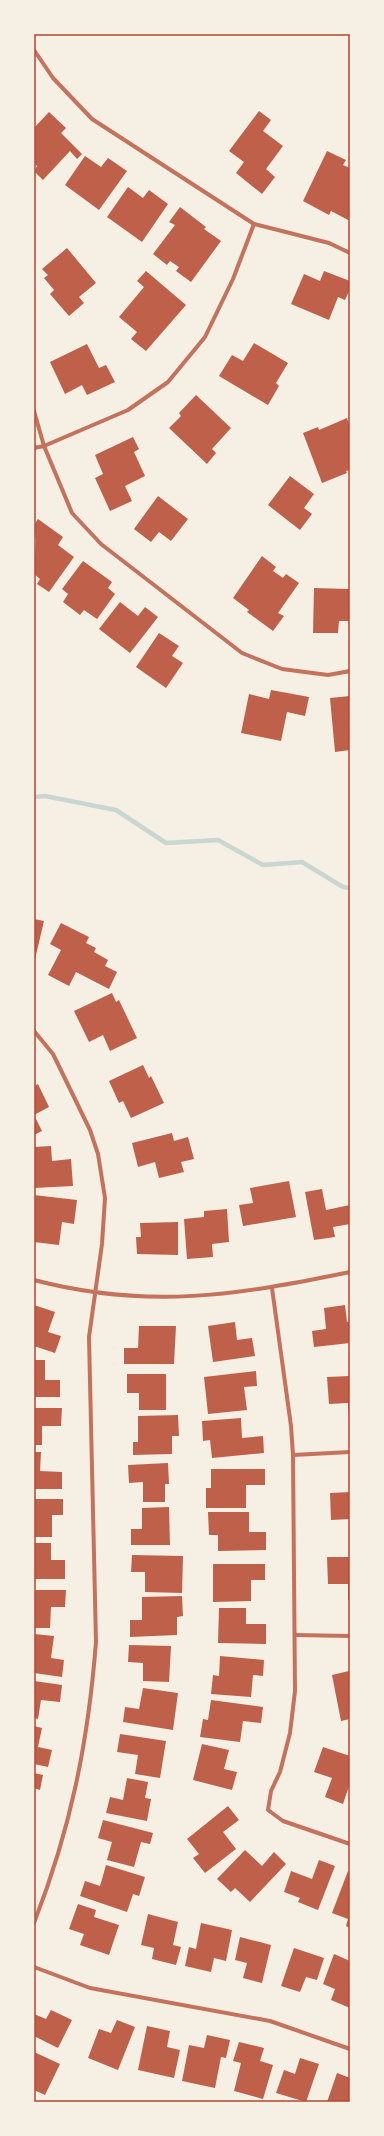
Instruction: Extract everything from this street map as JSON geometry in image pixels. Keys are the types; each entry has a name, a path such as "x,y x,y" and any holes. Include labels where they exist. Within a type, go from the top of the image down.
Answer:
{"street":[{"path":"34,50 53,78 92,118 254,224 329,243 350,253"},
{"path":"34,448 44,446 128,410 168,382 205,337 233,279 254,224"},
{"path":"34,411 44,446 72,513 101,544 242,653 282,669 328,675 350,671"},
{"path":"34,1031 54,1054 90,1130 99,1162 106,1198 89,1351 96,1642 92,1692 85,1741 69,1817 58,1859 34,1923"},
{"path":"34,1280 95,1293 128,1297 177,1297 208,1296 272,1288 350,1272"},
{"path":"272,1288 291,1426 293,1455 295,1691 290,1733 280,1772 271,1791 268,1810 283,1821 350,1844"},
{"path":"293,1455 350,1452"},
{"path":"295,1635 350,1636"},
{"path":"34,1967 90,1988 270,2021 350,2049"}],"building":[{"path":"259,111 271,120 263,131 283,146 266,169 275,177 262,194 236,173 244,162 229,151"},
{"path":"49,112 66,128 61,133 82,154 77,159 70,151 43,180 34,171 37,166 34,163 34,128"},
{"path":"327,151 346,160 343,165 350,168 350,221 331,211 329,215 303,201"},
{"path":"85,156 101,167 108,158 127,171 99,210 65,185"},
{"path":"128,187 143,198 149,190 168,204 142,242 107,217"},
{"path":"180,207 206,227 204,229 221,241 191,282 176,271 179,267 170,261 167,265 153,254 175,225 169,222"},
{"path":"67,248 96,283 79,297 84,303 69,316 50,294 54,290 44,278 48,275 42,269"},
{"path":"146,271 186,305 146,351 131,339 137,332 119,317 144,287 137,281"},
{"path":"324,271 350,281 350,289 345,300 338,297 329,320 291,304 304,274 320,281"},
{"path":"254,343 288,363 276,383 279,386 268,405 219,376 232,355 243,361"},
{"path":"87,344 99,368 106,365 115,382 87,395 82,385 65,394 50,362"},
{"path":"196,395 231,428 212,449 216,453 207,464 169,428 181,416 179,413"},
{"path":"347,418 350,427 350,470 346,471 347,473 322,483 303,433 318,427 319,430"},
{"path":"133,437 139,449 134,452 145,476 125,486 132,501 110,511 95,478 103,474 95,455"},
{"path":"290,476 314,494 304,508 312,514 300,530 268,505"},
{"path":"158,496 188,519 171,541 159,532 151,542 134,529"},
{"path":"38,519 63,537 58,545 74,557 49,592 37,584 40,579 34,574 36,541 34,525"},
{"path":"262,556 276,567 273,571 283,578 286,574 299,583 278,613 284,616 273,631 247,612 249,610 233,598"},
{"path":"83,561 112,582 108,588 115,594 97,619 84,610 80,615 63,602 68,594 62,589"},
{"path":"314,588 350,589 350,621 339,621 338,633 313,633"},
{"path":"120,602 138,616 145,607 158,617 130,653 99,629"},
{"path":"159,633 179,646 172,656 183,663 166,688 136,667"},
{"path":"271,690 309,697 305,716 287,712 281,741 241,733 249,694 269,699"},
{"path":"350,696 350,750 335,752 330,698"},
{"path":"34,919 44,921 35,959 34,959"},
{"path":"61,923 89,937 86,943 96,948 94,952 108,960 105,966 117,972 109,989 76,972 69,986 48,975 61,950 50,944"},
{"path":"112,993 116,1002 119,1000 137,1038 110,1051 103,1035 89,1042 74,1011"},
{"path":"143,1065 149,1078 151,1076 164,1103 131,1118 123,1101 119,1103 109,1081"},
{"path":"38,1084 49,1107 34,1115 34,1086"},
{"path":"34,1115 42,1131 34,1135"},
{"path":"172,1133 174,1141 188,1137 194,1159 181,1162 184,1172 159,1178 155,1162 138,1167 132,1143"},
{"path":"51,1146 52,1161 71,1159 73,1186 34,1188 34,1147"},
{"path":"289,1181 296,1217 243,1226 239,1205 253,1203 250,1188"},
{"path":"322,1189 326,1210 350,1205 350,1224 333,1227 335,1237 314,1240 305,1192"},
{"path":"34,1195 77,1200 74,1224 62,1222 59,1245 34,1242"},
{"path":"227,1209 229,1242 212,1244 213,1257 187,1259 184,1219 204,1217 204,1211"},
{"path":"178,1222 178,1255 137,1254 136,1237 141,1237 140,1223"},
{"path":"34,1305 55,1312 48,1332 61,1336 55,1353 34,1346"},
{"path":"345,1305 347,1322 350,1321 350,1343 314,1347 312,1331 326,1329 324,1308"},
{"path":"235,1322 237,1340 252,1338 255,1356 213,1362 208,1326"},
{"path":"139,1326 176,1326 174,1364 124,1364 124,1348 138,1348"},
{"path":"34,1360 45,1360 45,1380 60,1380 60,1397 34,1397"},
{"path":"256,1371 257,1386 244,1387 247,1410 208,1414 204,1377"},
{"path":"127,1374 166,1374 166,1410 139,1410 139,1393 127,1393"},
{"path":"350,1376 349,1417 348,1403 329,1404 327,1377"},
{"path":"34,1408 62,1408 61,1426 42,1426 42,1445 34,1445"},
{"path":"178,1415 179,1436 172,1436 172,1454 133,1455 133,1442 138,1442 138,1416"},
{"path":"241,1418 242,1438 263,1436 264,1453 212,1458 210,1440 203,1441 202,1421"},
{"path":"34,1452 41,1452 40,1471 62,1472 62,1489 34,1489"},
{"path":"168,1463 169,1484 165,1484 165,1502 143,1502 143,1482 129,1483 128,1465"},
{"path":"211,1469 265,1469 265,1485 246,1485 246,1508 206,1508 206,1488 211,1488"},
{"path":"350,1492 350,1519 331,1520 330,1493"},
{"path":"34,1499 63,1499 63,1515 52,1515 52,1537 34,1537"},
{"path":"169,1507 170,1545 131,1545 131,1529 142,1529 142,1508"},
{"path":"208,1512 249,1512 249,1532 266,1532 266,1550 218,1551 218,1535 209,1535"},
{"path":"34,1543 51,1543 51,1560 65,1560 65,1579 34,1579"},
{"path":"132,1555 183,1556 182,1593 145,1592 145,1572 131,1572"},
{"path":"327,1557 350,1557 350,1600 348,1600 348,1584 328,1584"},
{"path":"213,1564 265,1564 265,1580 251,1580 251,1601 213,1602"},
{"path":"34,1590 66,1590 65,1607 51,1607 50,1628 34,1628"},
{"path":"182,1596 183,1616 177,1617 177,1635 130,1637 130,1620 142,1620 142,1597"},
{"path":"219,1608 246,1608 246,1624 266,1624 266,1644 218,1643"},
{"path":"34,1634 54,1636 51,1658 64,1660 62,1677 34,1673"},
{"path":"129,1645 171,1646 169,1682 143,1681 143,1663 128,1662"},
{"path":"220,1656 264,1660 263,1676 253,1675 251,1697 211,1694 213,1675 219,1676"},
{"path":"349,1671 350,1719 341,1721 332,1675"},
{"path":"34,1681 62,1685 60,1702 41,1700 38,1719 34,1718"},
{"path":"143,1688 178,1693 173,1730 123,1722 125,1707 139,1709"},
{"path":"211,1700 263,1707 261,1723 243,1721 240,1742 200,1737 203,1719 208,1720"},
{"path":"34,1726 42,1728 38,1747 52,1750 48,1767 34,1764"},
{"path":"120,1734 166,1741 160,1778 135,1774 138,1755 117,1752"},
{"path":"202,1744 229,1750 224,1769 237,1772 232,1790 193,1780"},
{"path":"323,1747 350,1756 350,1783 343,1804 325,1797 332,1778 314,1772"},
{"path":"34,1773 43,1775 40,1790 34,1788"},
{"path":"127,1778 148,1782 145,1798 151,1799 147,1821 106,1813 110,1797 123,1800"},
{"path":"228,1806 239,1820 223,1832 236,1849 205,1873 193,1858 199,1854 187,1839"},
{"path":"103,1820 153,1833 150,1844 141,1842 134,1867 107,1860 112,1842 98,1838"},
{"path":"245,1850 262,1866 274,1852 286,1864 250,1902 235,1888 231,1892 217,1879"},
{"path":"319,1860 335,1866 318,1910 298,1902 300,1898 284,1892 291,1871 312,1879"},
{"path":"106,1865 145,1877 139,1896 133,1894 127,1912 80,1896 85,1881 100,1886"},
{"path":"348,1871 350,1872 350,1928 346,1926 348,1919 332,1913"},
{"path":"78,1904 96,1910 94,1917 119,1925 109,1955 80,1945 84,1934 69,1929"},
{"path":"148,1914 178,1922 173,1945 181,1947 176,1965 152,1959 154,1948 141,1945"},
{"path":"201,1923 232,1930 226,1961 214,1958 211,1972 185,1966 189,1947 196,1949"},
{"path":"240,1937 271,1945 262,1983 243,1978 247,1963 235,1960"},
{"path":"294,1948 324,1958 317,1980 306,1977 300,1992 281,1986"},
{"path":"334,1954 350,1961 350,2008 331,2000 335,1989 323,1984"},
{"path":"51,2010 72,2020 58,2048 34,2036 34,2014 46,2019"},
{"path":"117,2020 135,2027 118,2070 88,2058 99,2029 111,2033"},
{"path":"147,2026 170,2031 167,2047 180,2050 174,2078 138,2070"},
{"path":"207,2035 230,2040 226,2058 221,2057 215,2088 182,2081 189,2045 204,2048"},
{"path":"239,2042 264,2048 260,2061 273,2065 263,2099 234,2091 241,2063 233,2061"},
{"path":"34,2052 60,2064 45,2095 34,2090"},
{"path":"300,2058 319,2064 306,2102 276,2093 284,2070 295,2074"},
{"path":"337,2073 350,2078 350,2102 327,2102"}],"waterway":[{"path":"34,797 45,796 116,810 166,843 218,840 263,865 302,862 343,887 350,888"}]}
